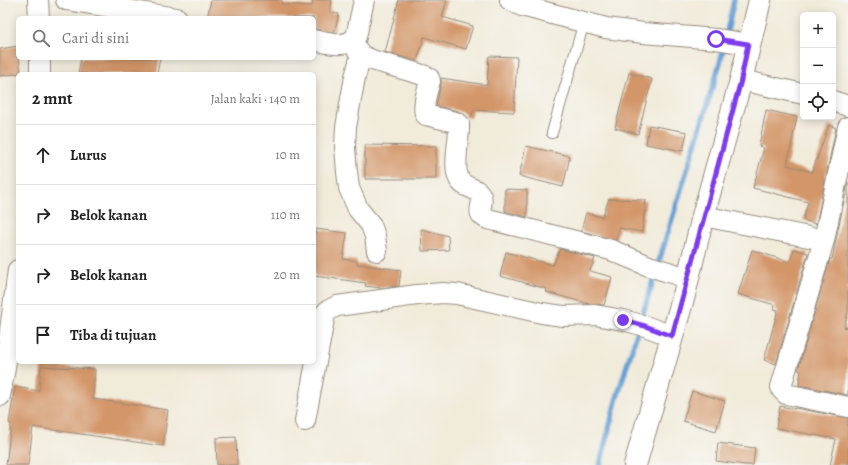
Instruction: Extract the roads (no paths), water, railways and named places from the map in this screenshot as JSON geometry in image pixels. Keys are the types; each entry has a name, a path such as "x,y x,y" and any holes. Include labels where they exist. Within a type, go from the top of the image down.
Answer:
{"street":[{"path":"38,0 38,16"},
{"path":"66,0 165,16"},
{"path":"364,0 356,37 355,77 346,127 345,147 349,188 358,209 371,225 375,236 377,250"},
{"path":"510,0 522,6 606,28 733,41"},
{"path":"635,465 688,278 703,216 741,80 733,41 760,0"},
{"path":"316,40 341,45 347,44 356,48 372,60 429,78 430,81 424,111 426,115 459,124 456,167 458,177 463,184 477,190 481,195 482,199 480,213 483,217 611,250 657,269 688,278"},
{"path":"40,60 40,72"},
{"path":"741,80 800,93"},
{"path":"836,102 848,106"},
{"path":"848,127 824,240 781,384 782,390 786,394 848,407"},
{"path":"703,216 824,240"},
{"path":"0,396 3,358 16,282"},
{"path":"316,362 325,314 327,311 337,306 443,293 457,294 542,313 563,316 595,315 623,320 672,336"},
{"path":"305,420 316,364"}],"lane":[{"path":"552,133 584,22"}],"waterway":[{"path":"600,465 616,401 720,63 734,0"}]}
